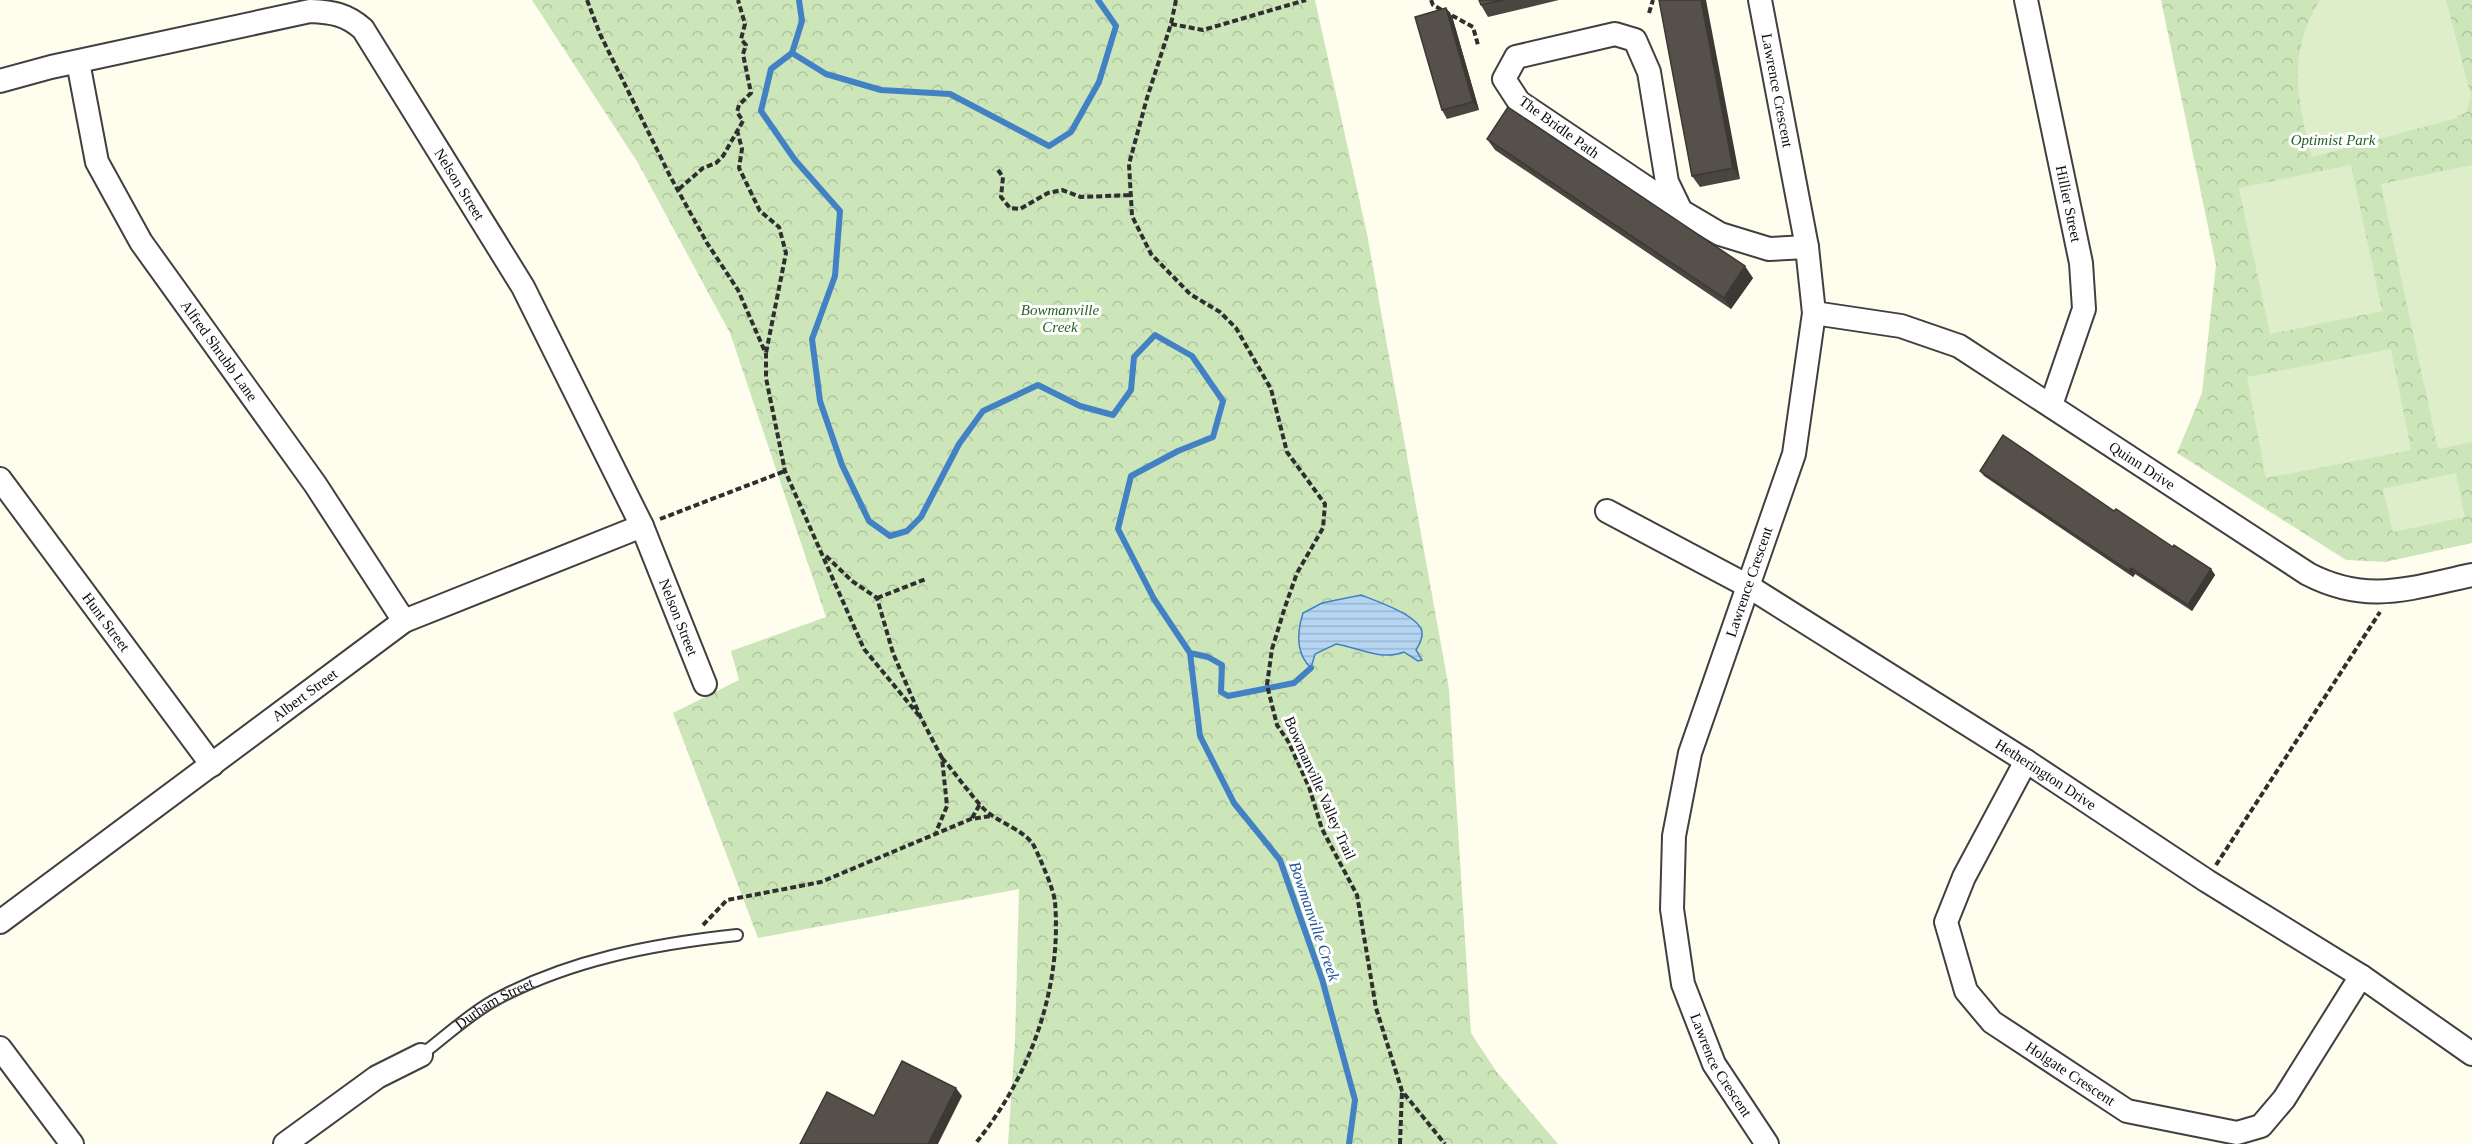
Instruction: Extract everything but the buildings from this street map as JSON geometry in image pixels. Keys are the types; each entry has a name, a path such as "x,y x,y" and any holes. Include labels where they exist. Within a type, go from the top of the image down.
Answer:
{"street":[{"name":"Lawrence Crescent","path":"1760,0 1807,247 1814,313 1794,454 1690,753 1674,836 1672,909 1683,984 1714,1064 1767,1144"},
{"name":"Hillier Street","path":"2026,0 2081,263 2084,309 2051,405"},
{"name":"Nelson Street","path":"0,81 310,11 333,12 352,19 363,29 523,287 642,526 705,684"},
{"name":"The Bridle Path","path":"1681,211 1667,182 1649,72 1635,40 1615,34 1516,57 1504,79 1519,102 1681,211 1720,234 1769,249 1807,247"},
{"name":"Alfred Shrubb Lane","path":"78,62 97,162 141,242 315,484 404,621"},
{"name":"Quinn Drive","path":"1814,313 1901,326 1959,346 2308,574 2329,585 2352,591 2380,593 2472,575"},
{"name":"Hunt Street","path":"0,479 212,765"},
{"name":"Hetherington Drive","path":"1607,511 1748,586 2026,761 2207,881 2361,976 2472,1054"},
{"name":"Albert Street","path":"0,922 404,621 642,526"},
{"name":"Holgate Crescent","path":"2026,761 1964,878 1946,922 1966,992 1992,1022 2127,1112 2237,1133 2261,1126 2284,1099 2361,976"},
{"path":"0,1048 72,1144"},
{"name":"Durham Street","path":"285,1144 376,1077 421,1055"}],"lane":[{"name":"Durham Street","path":"421,1055 493,1001 568,966 687,940 736,935"}],"path":[{"path":"587,0 600,34 670,176 707,243 738,290 766,354"},
{"path":"679,189 703,168 716,163 723,156 743,121 737,112 739,105 752,93 743,54 746,45 741,39 745,24 738,0"},
{"name":"Bowmanville Valley Trail","path":"1176,0 1171,24 1129,164 1131,216 1151,254 1190,294 1220,312 1236,328 1254,355 1271,389 1287,452 1325,504 1323,528 1297,573 1285,607 1272,649 1267,685 1277,725 1288,741 1309,787 1322,828 1357,896 1376,1008 1402,1091 1445,1144"},
{"path":"1171,24 1203,30 1306,0"},
{"path":"1431,0 1432,5 1473,27 1478,45"},
{"path":"1648,13 1653,0"},
{"path":"737,130 742,149 740,168 760,211 779,226 786,254 766,354 766,378 785,471 864,649 921,718"},
{"path":"998,170 1003,177 1001,197 1010,208 1020,209 1048,193 1062,190 1081,197 1131,195"},
{"path":"642,526 785,471"},
{"path":"824,555 852,581 877,598 893,653 921,718 942,758 980,803 995,817 1033,844 1055,900 1053,958 1047,1006 1026,1062 997,1117 975,1144"},
{"path":"877,598 926,579"},
{"path":"2207,881 2379,615"},
{"path":"936,833 947,806 942,758"},
{"path":"971,819 980,803"},
{"path":"687,940 726,900 821,882 971,819 986,815 995,817"},
{"path":"1401,1144 1402,1091"}],"green space":[{"name":"Bowmanville Creek","path":"532,0 1315,0 1367,234 1449,689 1471,1033 1496,1071 1558,1144 1008,1144 1015,1040 1019,889 758,938 673,713 739,680 731,651 826,617 730,333 638,163"},
{"name":"Optimist Park","path":"2161,0 2472,0 2472,543 2385,562 2346,560 2177,453 2202,393 2216,265"},
{"path":"2320,0 2446,0 2471,96 2466,113 2457,115 2457,118 2312,157 2302,116 2298,77 2303,38"},
{"path":"2351,165 2382,311 2270,334 2239,188"},
{"path":"2472,165 2472,442 2438,449 2381,184"},
{"path":"2391,349 2411,450 2266,478 2247,377"},
{"path":"2456,473 2465,517 2393,532 2383,489"}],"water":[{"path":"1361,595 1396,609 1419,626 1422,637 1416,650 1422,660 1418,661 1404,652 1387,655 1370,653 1336,644 1315,654 1311,668 1300,649 1299,628 1303,613 1322,603"}],"waterway":[{"name":"Bowmanville Creek","path":"792,53 802,21 799,0"},
{"name":"Bowmanville Creek","path":"1098,0 1116,26 1099,82 1071,132 1049,146 950,94 881,90 826,74 792,53 771,69 761,111 795,160 840,211 835,276 812,339 820,401 842,465 869,521 890,536 907,531 921,517 959,444 983,411 1038,385 1080,406 1113,415 1131,390 1134,357 1155,335 1192,356 1223,401 1213,437 1178,451 1131,476 1118,529 1154,599 1190,653 1200,736 1234,803 1280,860 1322,979 1355,1100 1349,1144"},
{"path":"1190,653 1208,657 1222,665 1221,692 1228,696 1294,683 1311,668"}]}
